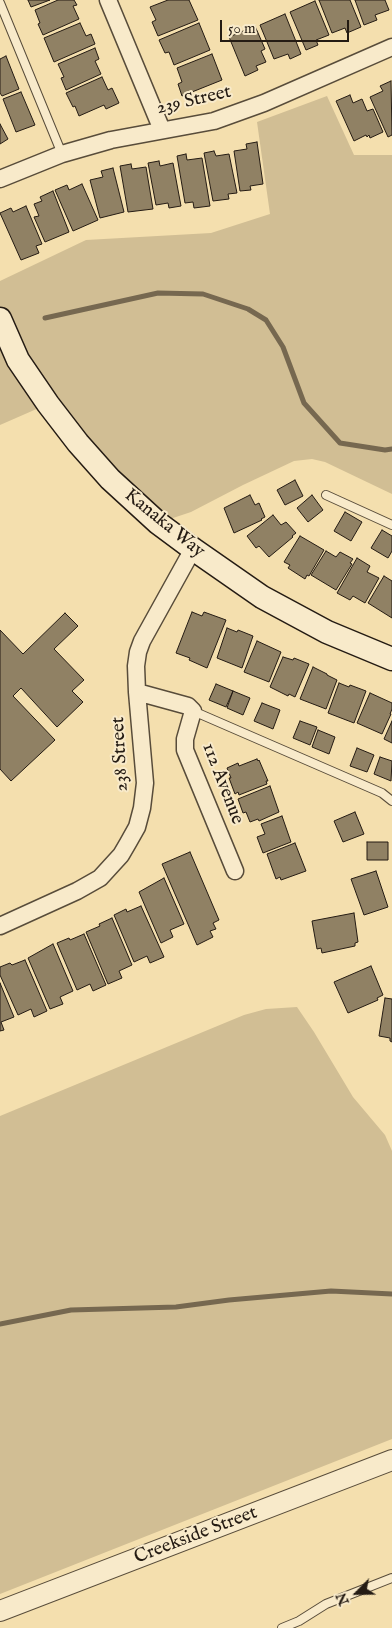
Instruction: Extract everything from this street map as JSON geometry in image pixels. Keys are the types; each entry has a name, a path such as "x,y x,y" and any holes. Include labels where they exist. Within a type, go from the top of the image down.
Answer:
{"main road":[{"name":"Kanaka Way","path":"0,319 18,360 78,443 115,483 158,523 262,597 327,632 392,659"}],"street":[{"path":"108,0 162,130"},
{"name":"239 Street","path":"0,179 62,154 111,140 214,121 264,103 392,47"},
{"name":"238 Street","path":"0,926 77,891 100,878 121,855 136,826 142,808 145,783 137,692 136,666 138,652 142,641 193,549"},
{"path":"137,692 188,706 193,711"},
{"name":"112 Avenue","path":"193,711 185,739 185,750 235,871"},
{"name":"Creekside Street","path":"0,1611 392,1460"}],"lane":[{"path":"0,3 62,154"},
{"path":"326,495 392,525"},
{"path":"193,711 382,793 392,801"},
{"path":"282,1628 298,1621 326,1604 392,1578"}],"shaded area":[{"path":"327,96 354,155 392,155 392,494 325,462 312,459 294,461 191,512 158,523 48,404 0,425 0,281 86,240 211,233 270,214 257,122"},
{"path":"297,1007 353,1097 385,1135 392,1151 392,1439 0,1594 0,1116 244,1015 266,1009"}],"building":[{"path":"28,0 50,0 31,7"},
{"path":"58,0 74,0 77,5 73,6 79,19 43,35 35,10"},
{"path":"168,0 189,0 198,20 158,36 152,22 156,20 150,7"},
{"path":"319,0 350,0 361,27 347,33 345,28 332,33"},
{"path":"355,0 385,0 389,10 375,15 377,20 364,25"},
{"path":"315,1 329,35 316,40 318,45 306,50 290,12"},
{"path":"285,14 301,54 290,59 288,54 274,59 260,25"},
{"path":"80,23 86,36 91,34 95,44 54,62 44,38"},
{"path":"199,23 210,50 174,65 169,52 165,53 159,40"},
{"path":"255,26 265,49 261,51 266,62 256,66 258,70 245,76 229,37"},
{"path":"95,48 99,59 95,61 101,74 66,90 61,78 64,77 58,64"},
{"path":"212,54 222,80 182,96 178,84 182,82 177,68"},
{"path":"6,56 19,89 2,96 0,93 0,59"},
{"path":"102,77 108,90 112,88 119,103 106,109 104,105 79,116 66,93"},
{"path":"391,81 392,135 388,137 370,97 383,91 380,86"},
{"path":"21,92 35,125 16,132 3,99"},
{"path":"350,95 353,103 362,99 367,111 373,109 383,132 370,138 369,135 367,137 366,135 354,141 336,101"},
{"path":"0,124 8,139 0,144"},
{"path":"257,142 263,184 250,186 251,190 240,191 234,151 247,149 246,144"},
{"path":"214,151 216,156 229,154 237,193 228,194 229,199 213,201 204,153"},
{"path":"186,154 187,160 202,158 210,206 194,208 193,202 185,203 177,156"},
{"path":"159,161 160,166 173,163 181,206 169,208 168,203 156,205 148,163"},
{"path":"131,164 132,169 146,167 153,209 128,212 120,166"},
{"path":"113,168 124,212 100,218 90,180 103,177 101,171"},
{"path":"82,184 98,220 73,231 55,190 67,185 69,190"},
{"path":"53,191 69,232 45,242 34,217 39,216 34,204 42,201 40,197"},
{"path":"26,206 42,244 36,246 39,253 21,260 0,213 11,208 13,212"},
{"path":"295,480 303,496 285,505 277,490"},
{"path":"250,495 255,505 259,503 265,517 234,533 224,508"},
{"path":"312,495 323,510 308,522 297,508"},
{"path":"345,512 362,522 351,541 334,531"},
{"path":"273,515 281,525 286,522 296,533 269,557 259,546 256,548 247,536"},
{"path":"382,530 392,536 392,551 388,558 371,548"},
{"path":"300,536 324,550 309,576 307,575 305,579 288,568 290,565 284,562"},
{"path":"326,551 336,557 340,552 353,559 350,563 352,564 336,590 311,575"},
{"path":"357,558 370,566 367,572 379,578 365,603 353,596 350,600 337,593"},
{"path":"384,576 392,581 392,618 368,603"},
{"path":"192,612 202,616 204,612 226,620 207,668 189,660 190,658 176,653"},
{"path":"65,613 78,626 54,649 84,680 72,691 83,702 57,727 21,688 13,696 55,740 11,781 0,769 0,630 23,654"},
{"path":"227,628 253,636 242,668 217,658"},
{"path":"257,641 281,652 269,682 244,672"},
{"path":"283,657 293,660 294,658 309,664 295,697 289,694 288,696 270,687"},
{"path":"313,667 337,680 326,709 300,699"},
{"path":"339,683 366,691 354,723 328,713"},
{"path":"216,684 233,691 226,707 209,700"},
{"path":"233,691 250,698 243,715 227,708"},
{"path":"370,693 392,703 391,714 382,734 357,723"},
{"path":"262,703 280,710 273,729 254,721"},
{"path":"300,721 317,727 310,745 293,738"},
{"path":"392,721 392,743 384,739"},
{"path":"318,730 335,737 329,754 312,747"},
{"path":"357,748 374,755 367,772 350,766"},
{"path":"380,757 392,761 391,781 374,774"},
{"path":"257,759 268,781 266,781 267,784 239,795 238,792 235,794 227,768 238,763 239,766"},
{"path":"270,786 279,812 259,821 258,819 250,822 246,812 243,813 238,799"},
{"path":"355,812 364,834 343,842 334,821"},
{"path":"282,816 291,842 263,853 257,837 265,834 261,824"},
{"path":"367,842 388,842 388,860 367,860"},
{"path":"295,843 306,871 281,880 280,877 276,879 267,854"},
{"path":"190,852 219,920 213,923 216,929 210,931 213,937 197,945 162,864"},
{"path":"376,871 388,907 364,915 351,879"},
{"path":"164,878 184,924 170,930 173,937 161,943 139,892"},
{"path":"141,906 164,957 150,963 147,956 134,962 114,915 126,909 127,912"},
{"path":"354,913 358,942 355,943 355,946 322,953 321,948 317,949 312,921"},
{"path":"112,918 132,965 119,971 122,978 108,984 86,932"},
{"path":"84,934 106,985 93,991 90,984 77,990 57,943"},
{"path":"53,944 73,991 60,997 63,1004 50,1009 28,958"},
{"path":"25,960 47,1011 34,1017 31,1009 18,1015 0,975 0,967"},
{"path":"371,966 383,995 377,998 378,1000 348,1013 334,982"},
{"path":"0,983 14,1017 1,1022 4,1030 0,1031"},
{"path":"385,998 392,999 392,1042 390,1038 379,1036"}],"waterway":[{"path":"45,318 158,293 203,294 248,309 266,320 283,347 304,403 340,443 385,450 392,449"},
{"path":"0,1324 71,1310 176,1307 229,1300 331,1291 392,1294"}]}
